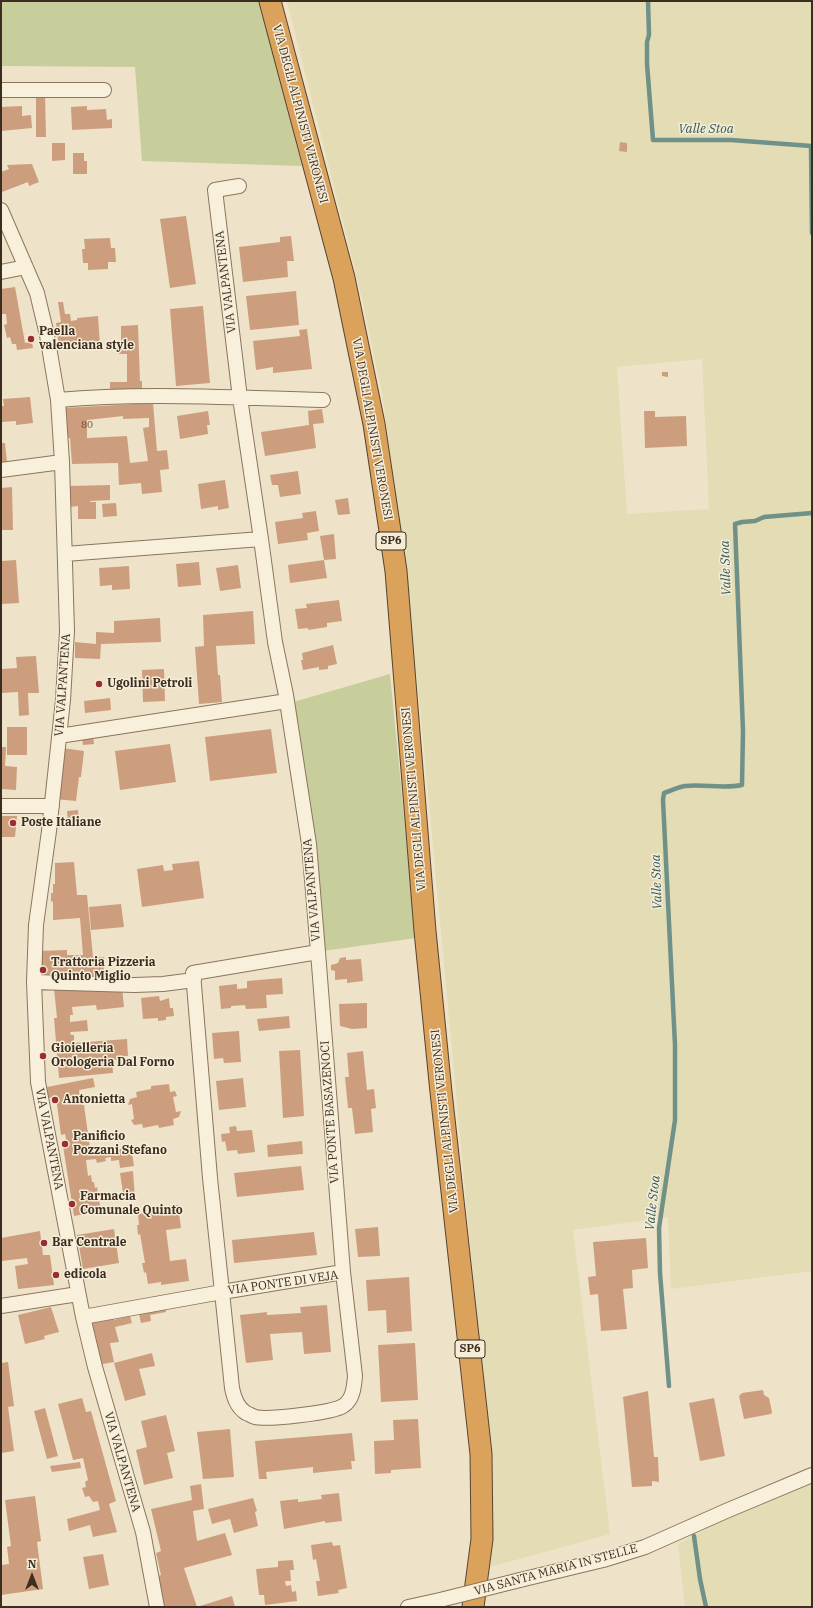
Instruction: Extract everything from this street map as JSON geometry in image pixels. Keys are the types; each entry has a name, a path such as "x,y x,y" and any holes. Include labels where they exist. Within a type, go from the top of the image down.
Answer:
{"highway":[{"name":"VIA DEGLI ALPINISTI VERONESI","path":"270,1 344,278 374,424 396,571 426,938 482,1454 482,1539 473,1607"}],"street":[{"path":"1,90 104,90"},
{"name":"VIA VALPANTENA","path":"194,980 193,973 318,952 309,844 287,701 275,642 240,398 215,190 239,186"},
{"name":"VIA VALPANTENA","path":"1,210 37,293 47,335 58,400 62,462 67,631 63,700 52,806 36,925 34,982 38,1082 83,1317 95,1367 143,1532 157,1607"},
{"path":"1,272 26,267"},
{"path":"58,400 165,396 323,400"},
{"path":"1,470 62,462"},
{"path":"65,554 261,538"},
{"path":"59,736 287,701"},
{"path":"1,806 52,806"},
{"name":"VIA PONTE BASAZENOCI","path":"318,952 343,1272"},
{"path":"34,982 134,985 163,984 194,980"},
{"name":"VIA PONTE DI VEJA","path":"194,980 210,1178 232,1388 234,1399 239,1408 255,1417 329,1412 343,1406 348,1401 352,1395 355,1376 343,1272 222,1292"},
{"path":"83,1317 222,1292"},
{"path":"1,1306 78,1294"},
{"name":"VIA SANTA MARIA IN STELLE","path":"408,1607 603,1560 645,1547 812,1475"}],"shaded area":[{"path":"287,1 812,1 812,1271 671,1289 668,1217 573,1230 610,1534 490,1567 493,1529 493,1490 422,728 396,495 382,393 360,290","holes":["702,359 709,509 627,514 617,367"]},
{"path":"812,1482 812,1607 685,1607 678,1544 736,1513"}],"green space":[{"path":"1,1 260,1 302,166 142,161 135,67 1,66"},
{"path":"390,674 416,938 323,951 290,703"}],"building":[{"path":"45,94 46,137 36,137 36,95"},
{"path":"22,106 22,116 31,115 32,128 1,131 1,107"},
{"path":"87,106 87,110 106,109 107,120 112,119 112,128 72,130 71,107"},
{"path":"620,142 627,143 627,152 619,151"},
{"path":"52,143 65,143 65,160 52,161"},
{"path":"73,153 84,153 84,161 87,161 87,174 73,174"},
{"path":"32,164 39,182 29,186 28,182 2,192 1,172 9,169 7,165"},
{"path":"186,216 196,284 170,288 160,219"},
{"path":"291,236 294,261 287,261 288,277 243,282 239,247 280,242 280,237"},
{"path":"110,238 111,248 115,248 116,262 108,262 108,269 88,270 88,263 83,263 82,249 85,249 84,239"},
{"path":"15,287 25,343 32,342 33,348 17,350 16,344 12,344 10,337 7,338 4,325 7,324 6,314 1,314 1,289"},
{"path":"296,291 299,325 250,330 246,296"},
{"path":"58,302 63,302 65,314 70,314 71,321 77,320 77,318 98,316 100,345 59,348 56,323 61,322"},
{"path":"203,306 210,383 176,386 170,309"},
{"path":"138,325 142,396 110,397 110,382 127,382 127,354 119,354 119,345 121,345 121,326"},
{"path":"307,329 312,369 273,373 273,367 256,370 253,341 300,336 299,330"},
{"path":"662,372 668,372 668,377 662,376"},
{"path":"30,397 33,423 16,425 16,421 1,422 1,406 4,406 3,399"},
{"path":"153,403 157,451 167,450 169,469 160,470 162,492 142,494 141,483 119,485 118,463 72,464 70,438 66,438 63,408","holes":["123,416 123,419 149,418 149,427 143,428 148,461 130,463 127,436 87,438 87,420"]},
{"path":"322,409 324,423 313,424 316,448 265,456 261,432 309,425 308,411"},
{"path":"208,411 210,425 207,425 208,434 180,439 177,416"},
{"path":"644,411 655,411 655,417 686,416 687,446 645,448"},
{"path":"1,443 5,443 7,462 1,463"},
{"path":"298,471 301,494 280,497 278,485 272,485 270,475"},
{"path":"225,480 229,508 218,510 218,506 201,509 198,484"},
{"path":"110,485 110,500 90,501 96,502 96,519 78,519 78,506 70,507 69,486"},
{"path":"12,487 13,530 1,530 1,488"},
{"path":"348,498 350,514 338,515 335,500"},
{"path":"116,503 117,516 103,517 102,504"},
{"path":"316,511 319,531 307,533 308,540 278,544 275,522 303,518 302,513"},
{"path":"334,534 336,559 324,560 320,536"},
{"path":"16,560 19,603 1,604 1,561"},
{"path":"324,560 327,578 290,583 288,565"},
{"path":"199,562 201,585 178,587 176,564"},
{"path":"238,565 241,588 220,591 216,568"},
{"path":"129,566 130,589 112,590 112,585 100,586 99,568"},
{"path":"339,600 342,621 327,623 327,627 308,630 308,628 298,629 295,609 307,608 306,604"},
{"path":"253,611 255,644 216,646 222,702 199,704 195,647 204,646 203,615"},
{"path":"160,618 161,642 101,644 100,659 75,658 75,642 96,644 96,632 114,633 114,621"},
{"path":"333,645 337,664 328,666 328,669 319,670 319,667 303,670 301,660 303,660 302,653"},
{"path":"36,656 39,693 28,693 29,715 19,716 18,692 1,693 1,669 17,668 16,657"},
{"path":"164,669 165,701 143,702 142,670"},
{"path":"110,698 111,710 85,713 84,701"},
{"path":"7,727 27,727 27,755 7,755"},
{"path":"271,729 277,773 210,781 205,737"},
{"path":"93,736 94,744 83,745 82,737"},
{"path":"170,744 176,782 120,790 115,751"},
{"path":"1,747 6,747 5,766 17,767 16,790 1,789"},
{"path":"62,748 84,751 76,801 55,799"},
{"path":"78,810 79,821 68,822 67,811"},
{"path":"1,816 17,816 15,837 1,837"},
{"path":"199,861 204,898 142,907 137,869 163,865 164,871 173,870 172,864"},
{"path":"74,862 77,895 87,895 93,957 104,957 104,977 67,977 67,973 38,975 38,951 67,950 67,955 83,955 80,918 53,920 53,902 51,901 53,884 55,884 55,863"},
{"path":"121,904 124,927 91,930 89,907"},
{"path":"346,957 346,960 361,959 363,981 347,983 347,979 335,980 335,971 331,970 331,965 338,963 340,958"},
{"path":"282,978 283,994 266,995 267,1008 246,1009 245,1005 231,1006 231,1008 221,1009 219,986 237,984 237,989 247,988 247,981"},
{"path":"88,985 89,991 122,988 124,1007 97,1010 96,1005 72,1007 73,1015 70,1015 70,1022 87,1020 88,1031 70,1032 71,1035 74,1035 74,1043 127,1039 128,1056 124,1056 125,1059 112,1060 113,1073 59,1078 54,1018 57,1018 54,988"},
{"path":"159,996 160,1001 169,998 170,1008 173,1008 174,1016 166,1017 166,1020 158,1021 158,1018 143,1019 141,998"},
{"path":"367,1003 367,1028 352,1029 340,1026 339,1004"},
{"path":"289,1016 290,1028 259,1031 257,1019"},
{"path":"239,1031 241,1062 224,1063 223,1058 214,1059 212,1033"},
{"path":"300,1050 304,1116 283,1118 279,1051"},
{"path":"363,1051 367,1090 374,1089 376,1108 371,1109 373,1132 355,1134 352,1108 348,1108 345,1077 349,1077 347,1053"},
{"path":"93,1078 95,1087 79,1090 81,1105 84,1105 91,1155 131,1147 134,1166 120,1168 119,1160 111,1161 111,1157 105,1158 106,1161 97,1163 96,1159 86,1160 88,1176 91,1175 95,1188 97,1187 101,1211 74,1216 63,1146 67,1145 65,1134 61,1135 56,1097 48,1098 47,1087"},
{"path":"243,1078 246,1107 219,1110 216,1081"},
{"path":"169,1084 170,1092 175,1091 177,1096 173,1097 176,1112 181,1111 179,1117 173,1119 174,1125 159,1128 158,1125 143,1128 142,1124 134,1125 131,1120 134,1119 132,1104 128,1105 130,1099 137,1097 136,1092 151,1089 151,1086"},
{"path":"236,1126 237,1131 252,1130 255,1152 238,1154 237,1150 227,1151 225,1141 222,1142 221,1134 230,1133 229,1127"},
{"path":"302,1141 303,1154 268,1157 267,1145"},
{"path":"301,1166 304,1190 237,1197 234,1173"},
{"path":"133,1171 135,1199 124,1200 120,1173"},
{"path":"178,1205 181,1228 166,1230 170,1261 186,1259 189,1281 161,1285 161,1282 148,1284 146,1272 144,1273 142,1263 145,1263 140,1234 138,1235 138,1214 148,1213 148,1209"},
{"path":"378,1227 380,1256 358,1257 355,1229"},
{"path":"114,1229 119,1263 83,1269 77,1235"},
{"path":"40,1231 43,1255 50,1255 54,1285 18,1289 15,1266 28,1264 27,1258 2,1261 1,1238"},
{"path":"314,1232 317,1255 234,1263 232,1240"},
{"path":"646,1238 648,1268 632,1270 633,1288 623,1289 627,1329 601,1331 598,1294 590,1295 588,1277 596,1276 593,1242"},
{"path":"409,1277 412,1331 387,1333 386,1310 368,1311 366,1280"},
{"path":"165,1304 166,1312 150,1315 151,1321 141,1323 138,1309"},
{"path":"327,1305 331,1352 304,1354 302,1332 270,1334 273,1360 246,1363 240,1315 267,1312 267,1315 301,1313 300,1307"},
{"path":"51,1307 59,1332 44,1336 45,1339 25,1344 18,1315"},
{"path":"130,1316 132,1323 115,1327 119,1342 110,1343 114,1362 98,1365 91,1322 114,1318 114,1320"},
{"path":"415,1343 418,1400 381,1402 378,1345"},
{"path":"152,1353 155,1366 139,1369 146,1395 125,1401 114,1363"},
{"path":"8,1362 14,1406 8,1407 14,1451 1,1453 1,1363"},
{"path":"763,1390 764,1395 769,1398 772,1412 771,1414 744,1419 739,1396 742,1393"},
{"path":"648,1391 654,1457 658,1457 659,1482 652,1481 652,1486 632,1487 623,1397"},
{"path":"82,1398 86,1412 91,1411 116,1501 109,1504 117,1532 93,1537 90,1525 69,1531 67,1519 100,1510 98,1501 93,1502 89,1496 85,1497 82,1488 86,1487 85,1482 88,1480 83,1458 73,1460 58,1404"},
{"path":"714,1398 725,1456 700,1461 689,1403"},
{"path":"45,1408 58,1456 47,1459 34,1411"},
{"path":"166,1415 175,1451 167,1453 173,1478 144,1485 136,1450 147,1447 141,1421"},
{"path":"418,1419 421,1468 391,1470 391,1473 375,1474 374,1441 394,1440 393,1420"},
{"path":"230,1429 234,1477 203,1479 197,1432"},
{"path":"352,1433 355,1461 351,1461 352,1469 313,1473 313,1467 266,1472 267,1479 259,1479 255,1441"},
{"path":"80,1462 81,1468 52,1472 50,1466"},
{"path":"201,1484 204,1509 193,1511 197,1541 225,1533 232,1555 184,1568 197,1607 165,1607 155,1577 161,1575 156,1553 161,1551 151,1509 192,1500 190,1486"},
{"path":"339,1493 342,1521 325,1523 325,1521 284,1529 280,1501 298,1499 298,1502 322,1499 321,1495"},
{"path":"35,1496 41,1541 37,1542 43,1589 1,1595 1,1565 9,1564 7,1547 11,1546 5,1500"},
{"path":"253,1498 257,1511 255,1512 258,1526 234,1533 230,1519 212,1524 208,1509"},
{"path":"332,1542 333,1546 340,1545 347,1588 338,1590 339,1593 318,1596 316,1581 320,1581 316,1559 313,1560 311,1545"},
{"path":"103,1554 109,1585 89,1589 83,1557"},
{"path":"293,1560 294,1570 290,1570 291,1581 285,1581 286,1586 291,1585 292,1592 296,1591 297,1601 265,1605 264,1595 259,1595 256,1569 278,1567 278,1561"},
{"path":"232,1596 235,1607 197,1607"}],"waterway":[{"name":"Valle Stoa","path":"648,1 649,35 647,42 647,64 653,140 731,140 811,146 812,233"},
{"name":"Valle Stoa","path":"669,1386 660,1273 659,1228 675,1120 675,1045 663,800 664,793 685,786 728,787 742,785 743,731 735,524 755,521 764,517 812,513"},
{"name":"Valle Stoa","path":"694,1536 700,1579 706,1607"}],"place":[{"name":"Paella valenciana style","path":"31,339"},
{"name":"Ugolini Petroli","path":"99,684"},
{"name":"Poste Italiane","path":"13,823"},
{"name":"Trattoria Pizzeria Quinto Miglio","path":"43,970"},
{"name":"Gioielleria Orologeria Dal Forno","path":"43,1056"},
{"name":"Antonietta","path":"55,1100"},
{"name":"Panificio Pozzani Stefano","path":"65,1144"},
{"name":"Farmacia Comunale Quinto","path":"72,1204"},
{"name":"Bar Centrale","path":"44,1243"},
{"name":"edicola","path":"56,1275"}]}
